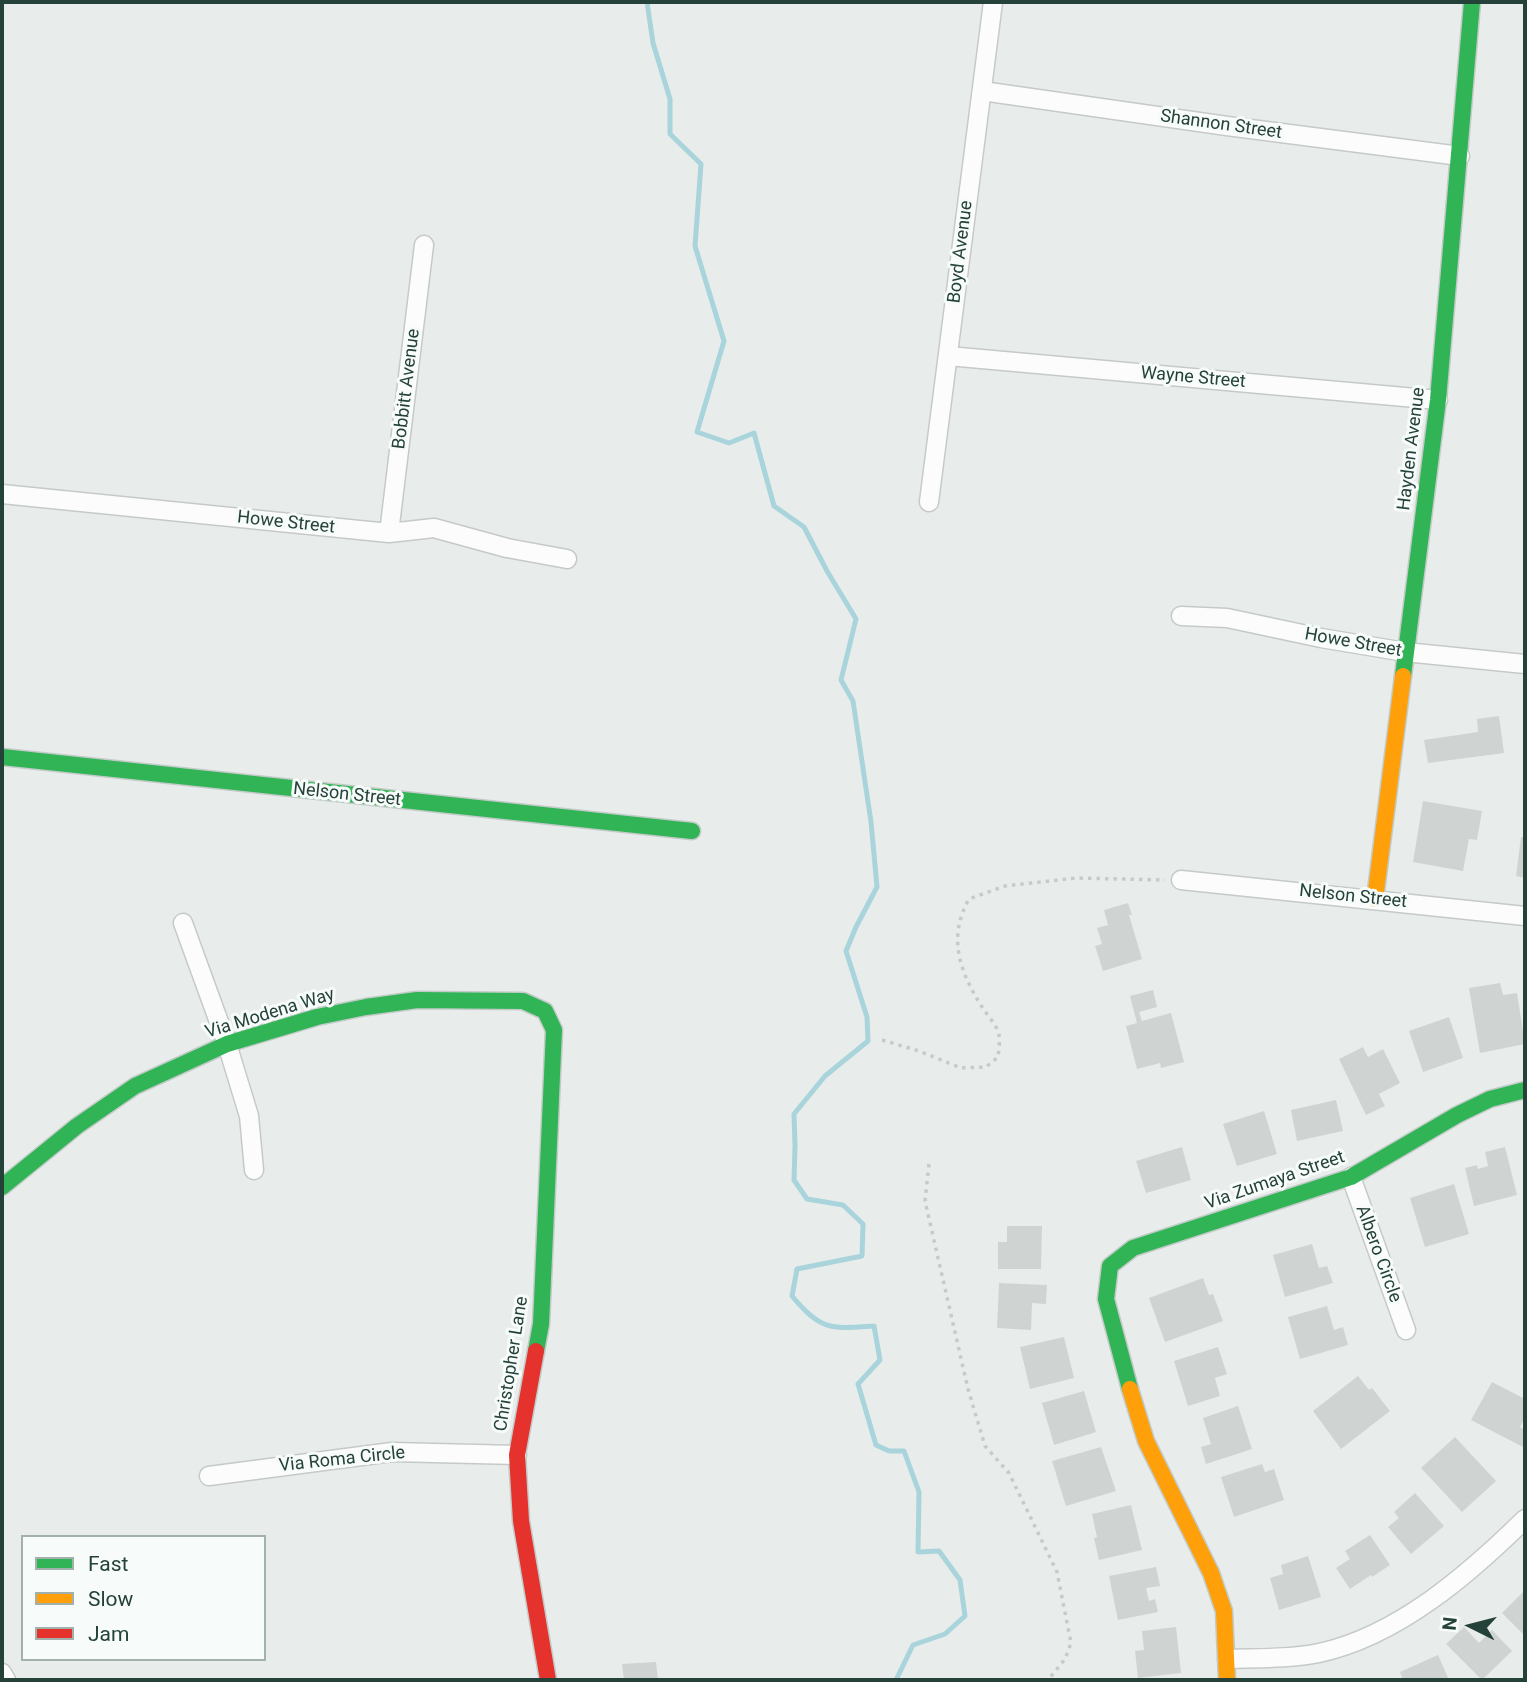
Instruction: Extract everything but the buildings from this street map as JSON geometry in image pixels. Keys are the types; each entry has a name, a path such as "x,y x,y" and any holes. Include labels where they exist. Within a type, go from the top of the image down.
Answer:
{"street":[{"name":"Boyd Avenue","path":"929,502 993,2"},
{"name":"Hayden Avenue","path":"1375,900 1438,400 1472,2"},
{"name":"Shannon Street","path":"982,91 1460,156"},
{"name":"Bobbitt Avenue","path":"389,533 424,245"},
{"name":"Wayne Street","path":"948,356 1438,400"},
{"name":"Howe Street","path":"2,494 389,533 434,528 507,548 567,559"},
{"name":"Howe Street","path":"1181,616 1227,618 1405,652 1525,664"},
{"name":"Nelson Street","path":"2,757 692,831"},
{"name":"Nelson Street","path":"1181,880 1525,916"},
{"path":"183,923 227,1044 249,1116 254,1170"},
{"name":"Via Modena Way","path":"2,1187 77,1126 135,1086 227,1044 317,1017 416,1000 523,1001 545,1011"},
{"name":"Christopher Lane","path":"545,1011 554,1030 541,1324 517,1455 521,1521 548,1680"},
{"name":"Via Zumaya Street","path":"1227,1658 1224,1611 1212,1573 1146,1441 1136,1413 1106,1299 1110,1266 1133,1248 1351,1178 1457,1115 1489,1099 1525,1090"},
{"name":"Albero Circle","path":"1351,1178 1406,1330"},
{"name":"Via Roma Circle","path":"208,1476 393,1452 517,1455"},
{"path":"1227,1680 1227,1658 1294,1657 1320,1653 1386,1628 1459,1579 1525,1519"},
{"path":"2,1673 6,1680"}],"path":[{"path":"882,1040 961,1068 986,1067 998,1057 999,1033 971,989 961,963 956,937 962,912 969,899 1005,886 1076,878 1181,880"},
{"path":"929,1164 925,1201 968,1389 985,1446 1009,1472 1058,1572 1071,1643 1065,1658 1048,1680"}],"waterway":[{"path":"647,2 653,43 670,99 670,134 701,164 695,246 724,341 697,432 729,443 754,433 774,506 804,527 856,619 841,680 853,701 871,822 877,887 846,951 867,1017 868,1041 825,1076 794,1114 794,1180 807,1199 843,1205 863,1224 862,1256 797,1269 792,1296 819,1322 847,1328 874,1326 880,1360 858,1384 876,1445 889,1451 904,1451 919,1492 918,1552 939,1551 960,1580 965,1616 945,1634 913,1645 896,1680"}],"traffic: fast":[{"path":"1403,676 1438,400 1472,2"},
{"path":"2,757 692,831"},
{"path":"2,1187 77,1126 135,1086 227,1044 317,1017 366,1007 417,1000 523,1001 545,1011 554,1030 541,1324 536,1351"},
{"path":"1130,1389 1106,1299 1110,1266 1133,1248 1351,1177 1457,1115 1490,1099 1525,1090"}],"traffic: slow":[{"path":"1375,899 1403,676"},
{"path":"1130,1389 1146,1441 1211,1573 1224,1611 1227,1680"}],"traffic: jam":[{"path":"536,1351 517,1455 521,1521 548,1680"}]}
